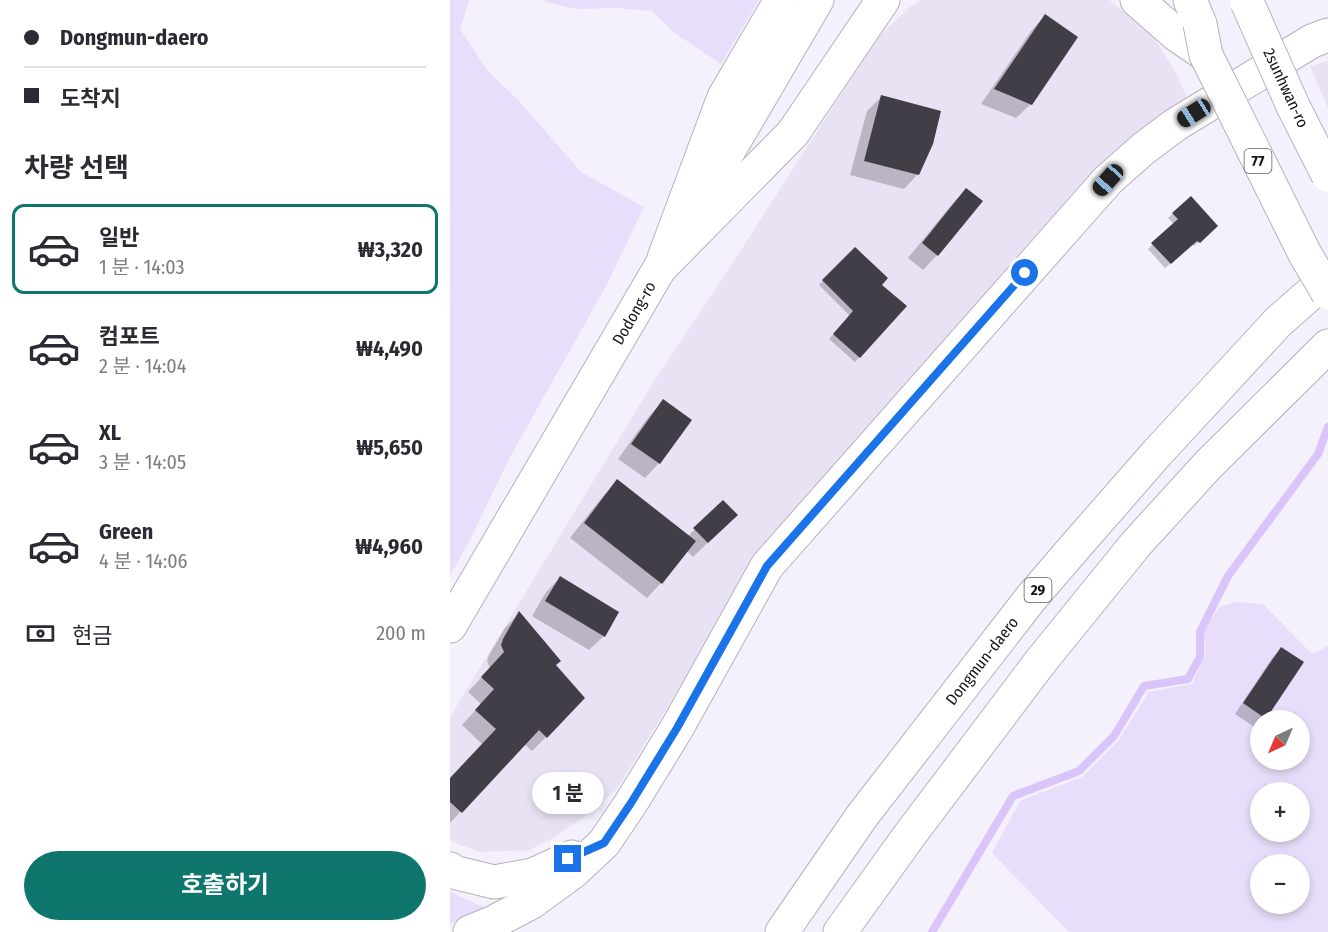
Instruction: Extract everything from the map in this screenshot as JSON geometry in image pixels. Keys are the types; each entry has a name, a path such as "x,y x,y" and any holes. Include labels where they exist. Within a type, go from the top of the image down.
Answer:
{"main road":[{"path":"660,268 724,97 781,0"},
{"name":"Dodong-ro","path":"450,626 817,0"},
{"path":"660,268 792,133 883,0"},
{"path":"1137,0 1194,29"},
{"name":"2sunhwan-ro","path":"1247,1 1293,106 1328,175"},
{"name":"77","path":"1194,29 1305,254 1328,293"},
{"path":"470,932 532,902 573,872 604,843 677,728 767,566 1108,180 1175,125 1312,41 1328,35"},
{"name":"Dongmun-daero","path":"782,932 862,816 1038,590 1157,453 1278,322 1328,279"},
{"path":"840,932 1041,661 1136,544 1208,465 1328,346"},
{"path":"450,869 453,872 494,882 532,875 604,843"}],"shaded area":[{"path":"450,0 469,0 460,29 487,70 520,102 581,172 644,207 606,286 510,457 450,576"},
{"path":"545,0 759,0 721,64 675,33 652,11 617,8 576,9"},
{"path":"921,0 1109,0 1146,29 1158,44 1176,73 1188,100 1095,172 1043,227 869,427 760,558 617,789 588,814 553,838 529,850 481,852 457,844 450,840 450,717 651,386 877,38 910,7"},
{"path":"1328,61 1328,108 1310,66"},
{"path":"1237,602 1263,604 1312,654 1328,646 1328,932 1069,932 992,853 1020,801 1082,777 1119,740 1149,692 1192,684 1205,656 1204,631 1219,607"},
{"path":"450,890 460,897 487,908 450,924"}],"building":[{"path":"1045,14 1078,37 1032,105 994,89"},
{"path":"881,95 941,111 933,144 919,175 864,161"},
{"path":"966,188 983,201 938,256 922,243"},
{"path":"1191,196 1218,226 1200,243 1197,241 1171,264 1151,243 1178,219 1172,213"},
{"path":"855,247 888,278 882,285 907,306 860,358 833,334 853,311 822,280"},
{"path":"663,399 692,420 660,464 631,444"},
{"path":"617,479 696,541 662,584 584,523"},
{"path":"723,500 738,515 708,543 693,528"},
{"path":"560,576 619,612 605,637 545,601"},
{"path":"519,611 561,661 556,665 585,698 547,738 539,730 462,813 450,802 450,778 496,729 475,710 494,689 481,677 504,652 501,645 503,639"},
{"path":"1281,647 1304,662 1272,710 1253,710 1243,703"}],"waterway":[{"path":"932,932 1013,796 1079,771 1114,736 1144,686 1188,679 1200,657 1200,632 1228,576 1318,454 1328,427"}],"route":[{"path":"568,859 604,843 677,728 767,566 1025,273"}]}
